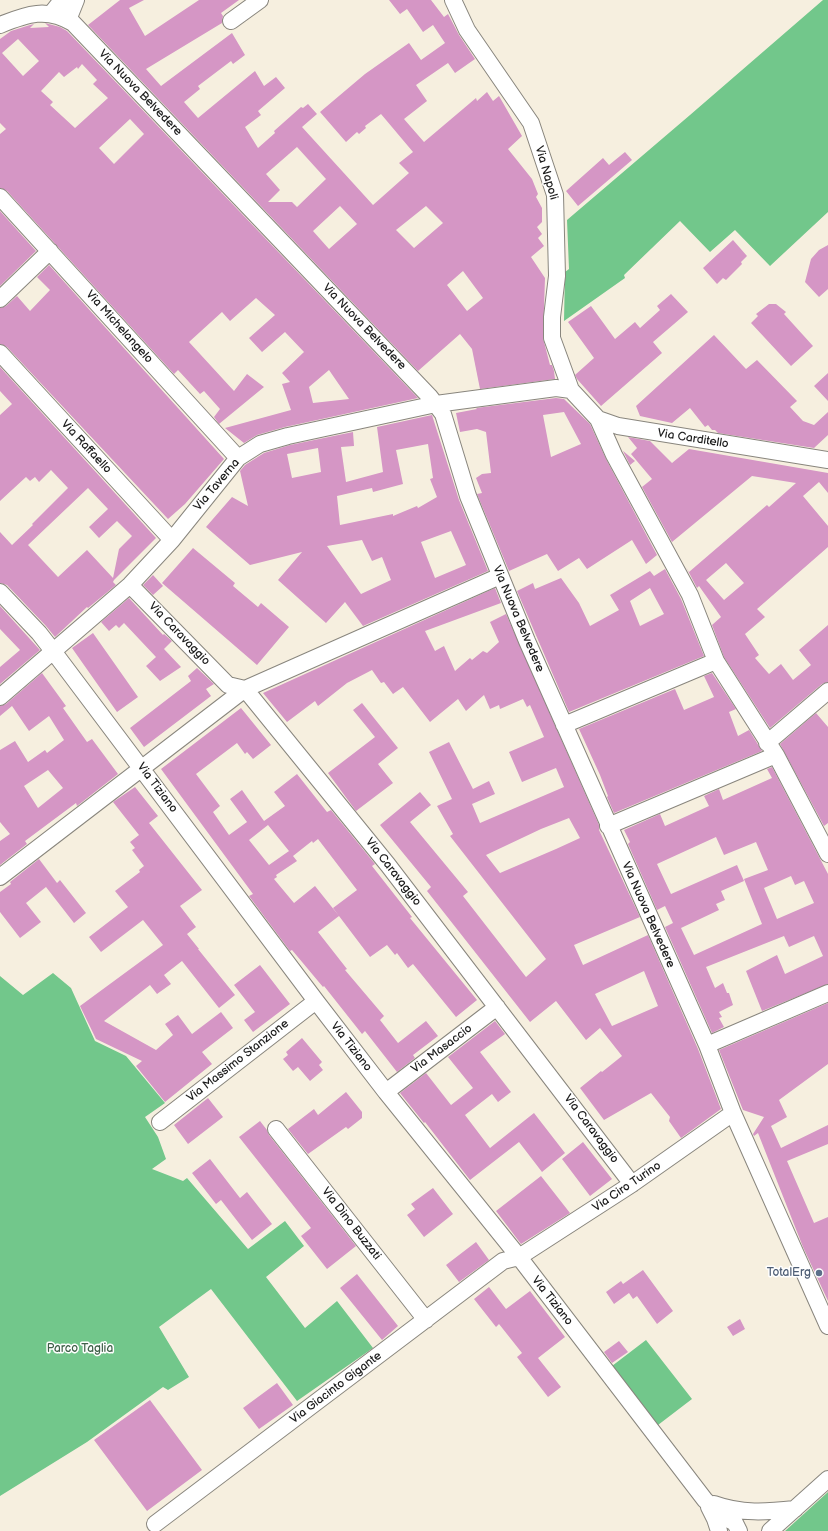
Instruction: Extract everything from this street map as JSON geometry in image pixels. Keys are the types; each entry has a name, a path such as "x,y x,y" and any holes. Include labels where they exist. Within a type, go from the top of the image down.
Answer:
{"street":[{"path":"0,25 28,15 60,12 76,0"},
{"path":"231,21 260,0"},
{"name":"Via Napoli","path":"453,0 467,30 531,123 555,195 557,276 552,317 552,338 571,390"},
{"name":"Via Nuova Belvedere","path":"60,12 104,54 436,404 443,414 468,496 527,642 707,1045 733,1113 828,1326"},
{"name":"Via Michelangelo","path":"0,197 238,458"},
{"path":"0,298 50,251"},
{"name":"Via Raffaello","path":"0,353 172,540"},
{"name":"Via Taverna","path":"0,697 130,585 172,540 238,458 260,444 288,436 436,404 556,388 571,390"},
{"name":"Via Carditello","path":"571,390 598,419 618,426 828,460"},
{"path":"598,419 614,455 690,595 716,660 772,749 826,844"},
{"path":"0,877 245,689 500,576"},
{"name":"Via Caravaggio","path":"130,585 228,685 245,689 388,865 632,1184"},
{"name":"Via Tiziano","path":"0,592 39,633 53,651 316,1001 386,1092 519,1258 705,1500 722,1516 735,1523 739,1531"},
{"path":"564,724 716,660"},
{"path":"608,826 772,749 828,691"},
{"path":"707,1045 828,993"},
{"name":"Via Massimo Stanzione","path":"160,1122 316,1001"},
{"name":"Via Masaccio","path":"386,1092 497,1007"},
{"name":"Via Ciro Turino","path":"519,1258 632,1184 733,1113"},
{"name":"Via Dino Buzzati","path":"276,1128 426,1320"},
{"name":"Via Giacinto Gigante","path":"155,1524 503,1261 519,1258"},
{"path":"770,1531 828,1479"},
{"path":"708,1531 705,1500 728,1509 750,1512 795,1509"},
{"name":"Via Tiziano","path":"705,1500 715,1519 719,1531"}],"green space":[{"path":"823,0 828,0 828,212 770,266 735,230 710,252 680,221 624,275 625,278 564,321 565,272 569,269 567,220"},
{"name":"Parco Taglia","path":"53,973 71,988 95,1041 126,1056 165,1103 145,1117 158,1137 166,1159 152,1169 183,1181 187,1178 248,1249 285,1221 304,1246 266,1277 305,1328 337,1301 373,1348 297,1401 211,1289 159,1327 189,1377 168,1390 163,1387 87,1442 0,1496 0,976 23,995"},
{"path":"646,1340 692,1399 658,1425 612,1366"},
{"path":"828,1492 828,1531 785,1531"}],"building":[{"path":"120,0 144,0 129,8 145,36 199,0 239,0 221,13 223,16 222,23 146,69 161,86 232,33 245,55 233,64 231,61 198,86 200,89 184,102 198,118 255,71 264,86 276,77 285,88 258,111 261,115 245,127 258,148 275,133 274,131 301,107 303,108 308,104 317,114 302,127 373,205 409,173 399,163 413,152 381,114 365,126 366,128 359,134 357,132 346,142 320,112 365,74 409,43 421,60 445,43 433,25 423,32 407,9 400,14 389,0 431,0 444,17 448,14 459,35 475,59 455,73 448,63 416,85 427,101 404,119 424,142 476,98 477,101 487,92 493,101 499,96 522,136 508,149 532,179 538,194 536,197 542,208 542,222 537,227 542,234 538,238 544,246 531,257 545,278 543,338 550,365 552,365 554,371 555,379 480,389 472,349 460,334 418,371 88,25","holes":["297,147 326,179 297,207 292,202 268,202 280,190 266,174","340,206 357,224 329,249 313,231","426,206 443,223 414,248 396,230","463,271 483,298 467,311 447,285"]},
{"path":"45,23 60,27 67,31 418,398 285,427 257,435 244,443 225,428 291,410 282,384 290,382 282,373 304,352 285,332 262,352 249,338 275,315 256,298 230,321 222,312 189,342 234,391 247,374 264,387 219,424 214,417 220,409 204,391 200,394 178,370 174,374 7,191 0,188 0,134 6,129 0,123 0,39 11,31 34,24 30,28 49,27","holes":["18,39 39,61 23,76 2,53","82,64 97,80 93,84 108,98 75,128 50,105 53,102 41,91 59,72 64,77 77,67 78,69","130,119 144,134 114,164 99,148","329,370 349,399 313,403 309,387"]},
{"path":"625,152 632,160 578,206 566,191 603,158 609,165"},
{"path":"0,211 36,251 0,286"},
{"path":"733,240 747,256 741,262 742,264 726,280 723,278 717,284 703,268"},
{"path":"828,245 828,289 819,297 805,282 811,259 819,250"},
{"path":"49,265 224,459 185,504 168,519 7,347 0,344 0,308 6,306 17,296 30,311 50,290 37,277"},
{"path":"671,294 688,312 653,342 662,353 601,406 575,375 594,358 568,322 591,306 615,339 635,322 640,328 660,310 657,306"},
{"path":"769,304 776,304 786,312 784,314 813,346 791,366 751,323 758,316 756,314"},
{"path":"714,335 746,369 757,360 797,401 790,407 803,421 814,425 828,412 828,435 814,448 718,433 715,430 712,430 708,425 705,427 690,408 672,423 640,416 636,406"},
{"path":"0,367 156,538 114,580 113,582 116,585 88,608 87,607 55,637 7,585 0,583 0,532 12,545 68,488 51,470 39,482 35,477 30,481 26,477 0,501 0,415 12,404 0,391","holes":["88,488 108,509 89,527 99,538 117,521 132,536 119,549 113,578 87,550 58,577 28,545"]},
{"path":"828,373 828,401 814,386"},
{"path":"556,398 564,399 590,424 606,459 657,555 646,564 632,540 587,569 579,558 558,571 547,554 509,571 477,494 482,493 476,478 482,474 491,473 486,432 477,429 460,432 456,413 477,409 476,408","holes":["564,412 581,444 551,457 543,415"]},
{"path":"432,415 459,500 488,571 363,626 345,602 326,623 278,580 302,552 250,565 206,527 232,497 248,506 240,471 245,465 264,453 290,445 353,432 354,446 341,447 346,482 383,472 377,427","holes":["428,444 433,478 430,479 437,497 418,508 417,506 393,516 393,514 340,525 337,496 372,488 373,492 403,484 396,450","318,448 321,472 292,478 287,454","451,531 466,565 435,578 421,542","362,540 372,561 382,557 391,580 361,594 327,546"]},
{"path":"628,437 650,441 672,463 689,449 828,473 828,493 819,482 803,496 828,526 828,547 757,609 765,617 745,634 759,655 755,658 769,674 781,664 793,680 811,665 799,650 828,625 828,682 822,684 770,728 724,657 712,625 721,617 699,586 697,588 686,567 689,572 767,505 769,507 796,483 752,476 672,542 642,487 652,479 631,454 637,448","holes":["726,563 744,583 724,600 706,580"]},
{"path":"622,450 635,461 630,465"},
{"path":"193,548 235,583 233,586 258,607 261,603 289,627 257,665 162,583"},
{"path":"665,569 681,599 704,656 569,712 517,591 533,583 535,589 561,578 579,603 590,626 619,610 610,595 650,571 654,576","holes":["650,588 664,614 640,626 630,601"]},
{"path":"153,575 163,586 153,595 143,585"},
{"path":"495,588 501,603 425,631 435,651 444,646 455,671 470,658 472,660 483,651 487,653 499,642 490,622 506,614 599,825 599,830 640,917 574,945 583,965 648,935 698,1049 721,1109 681,1138 669,1121 670,1117 651,1093 604,1120 580,1088 622,1056 600,1028 586,1040 556,1001 530,1022 427,891 431,887 380,825 420,792 431,805 410,822 468,892 463,896 526,977 546,959 450,836 453,834 437,806 452,799 429,752 449,742 473,789 489,781 495,794 472,804 480,823 564,787 556,768 522,782 509,752 544,737 530,705 527,707 523,699 500,709 499,705 490,709 484,695 466,711 458,699 430,722 403,687 393,694 384,682 381,683 372,670 347,683 318,706 315,701 287,722 263,693","holes":["569,818 580,838 556,849 500,873 486,855 541,829","644,971 658,1006 612,1026 595,994"]},
{"path":"129,598 163,635 164,634 172,641 164,649 181,667 160,681 146,666 156,657 124,623 119,628 116,625 109,631 101,622"},
{"path":"0,606 40,650 0,684 0,667 20,650 0,629"},
{"path":"93,633 138,697 117,712 72,648"},
{"path":"197,668 214,684 206,689 211,696 144,747 130,728 191,681 188,676"},
{"path":"42,673 66,706 63,708 87,742 92,739 118,774 77,806 76,803 25,841 27,844 0,865 0,841 10,834 0,822 0,750 15,741 28,762 45,750 47,753 64,740 49,716 29,731 12,706 0,716 0,706 6,704","holes":["48,770 63,788 38,808 24,786"]},
{"path":"712,673 736,709 729,712 738,736 749,730 762,751 614,813 600,775 579,729 675,689 684,710 714,697 704,676"},
{"path":"362,703 398,748 378,764 393,783 356,811 328,773 375,737 353,710"},
{"path":"241,708 271,745 253,759 247,752 245,754 237,743 196,774 220,806 213,812 229,835 247,822 230,799 242,790 264,821 285,806 274,792 297,774 327,812 331,810 375,864 372,866 412,917 410,918 477,1000 456,1017 413,964 408,968 397,953 395,955 387,945 370,957 339,916 318,932 347,969 345,970 384,1016 380,1020 398,1043 426,1021 438,1036 413,1055 415,1058 397,1072 365,1031 362,1034 324,986 323,987 292,950 290,951 249,896 253,894 161,769","holes":["268,825 289,851 269,865 249,840","318,839 357,890 333,908 339,916 315,886 294,903 274,879 277,877 276,875 297,861 293,856 312,841 313,843"]},
{"path":"816,713 828,727 828,823 824,826 780,744"},
{"path":"772,767 828,874 828,984 762,1011 746,971 777,955 785,974 823,956 814,936 789,947 784,936 706,967 715,988 723,983 727,993 729,993 733,1005 719,1012 722,1017 719,1018 724,1027 712,1033 665,927 673,923 665,906 657,910 628,844 630,842 624,830 660,814 665,826 709,806 704,796 719,789 723,800 772,778 767,769","holes":["716,837 724,855 756,842 768,870 744,879 762,924 694,955 681,928 719,910 716,904 725,900 721,891 744,881 737,865 671,894 657,864","791,876 795,885 804,881 814,903 777,919 764,888"]},
{"path":"135,787 158,816 149,823 202,890 180,906 196,927 187,934 235,995 219,1008 182,961 164,975 171,984 157,994 150,985 104,1021 156,1050 173,1035 165,1024 178,1015 192,1034 221,1012 233,1028 202,1052 212,1064 165,1102 136,1066 142,1061 96,1039 80,1006 163,945 143,920 101,952 89,937 128,907 115,891 140,872 139,870 144,866 132,850 135,848 130,842 139,835 113,802"},
{"path":"39,859 57,883 60,880 86,913 74,923 46,887 26,903 41,922 20,938 0,912 0,892"},
{"path":"260,965 290,1004 253,1032 244,1020 255,1012 234,985"},
{"path":"828,1003 828,1064 779,1100 787,1117 771,1126 781,1148 828,1125 828,1144 787,1161 814,1223 828,1217 828,1301 803,1247 758,1133 754,1136 753,1134 764,1117 743,1110 719,1050"},
{"path":"495,1021 505,1034 480,1052 511,1092 498,1102 492,1094 465,1115 490,1148 534,1113 565,1153 542,1172 519,1142 470,1180 425,1122 424,1123 400,1093 426,1073 451,1105 473,1088 448,1057"},
{"path":"302,1038 322,1062 319,1065 323,1070 310,1081 298,1067 293,1071 283,1059 288,1055 286,1052"},
{"path":"346,1092 362,1112 362,1118 348,1129 346,1127 308,1154 288,1129 314,1109 318,1115"},
{"path":"208,1098 223,1117 188,1144 174,1125"},
{"path":"260,1121 269,1135 356,1246 327,1269 301,1236 311,1228 239,1137"},
{"path":"583,1142 612,1179 590,1196 562,1159"},
{"path":"210,1159 240,1198 247,1192 272,1224 252,1240 221,1200 216,1204 192,1173"},
{"path":"541,1176 570,1213 521,1244 496,1211"},
{"path":"433,1188 453,1214 424,1237 407,1215 415,1209 411,1204"},
{"path":"476,1242 489,1260 459,1282 446,1265"},
{"path":"643,1270 673,1311 657,1324 637,1296 633,1299 629,1293 614,1304 606,1292 621,1281 623,1284"},
{"path":"357,1274 398,1326 382,1340 340,1288"},
{"path":"489,1287 506,1309 530,1291 565,1337 538,1358 561,1387 548,1397 517,1357 522,1353 499,1324 496,1327 474,1299"},
{"path":"740,1319 745,1329 733,1336 727,1327"},
{"path":"619,1341 628,1352 612,1363 604,1352"},
{"path":"277,1383 293,1405 259,1429 243,1408"},
{"path":"150,1400 202,1470 147,1511 94,1440"}],"place":[{"name":"TotalErg","path":"819,1273"}]}
